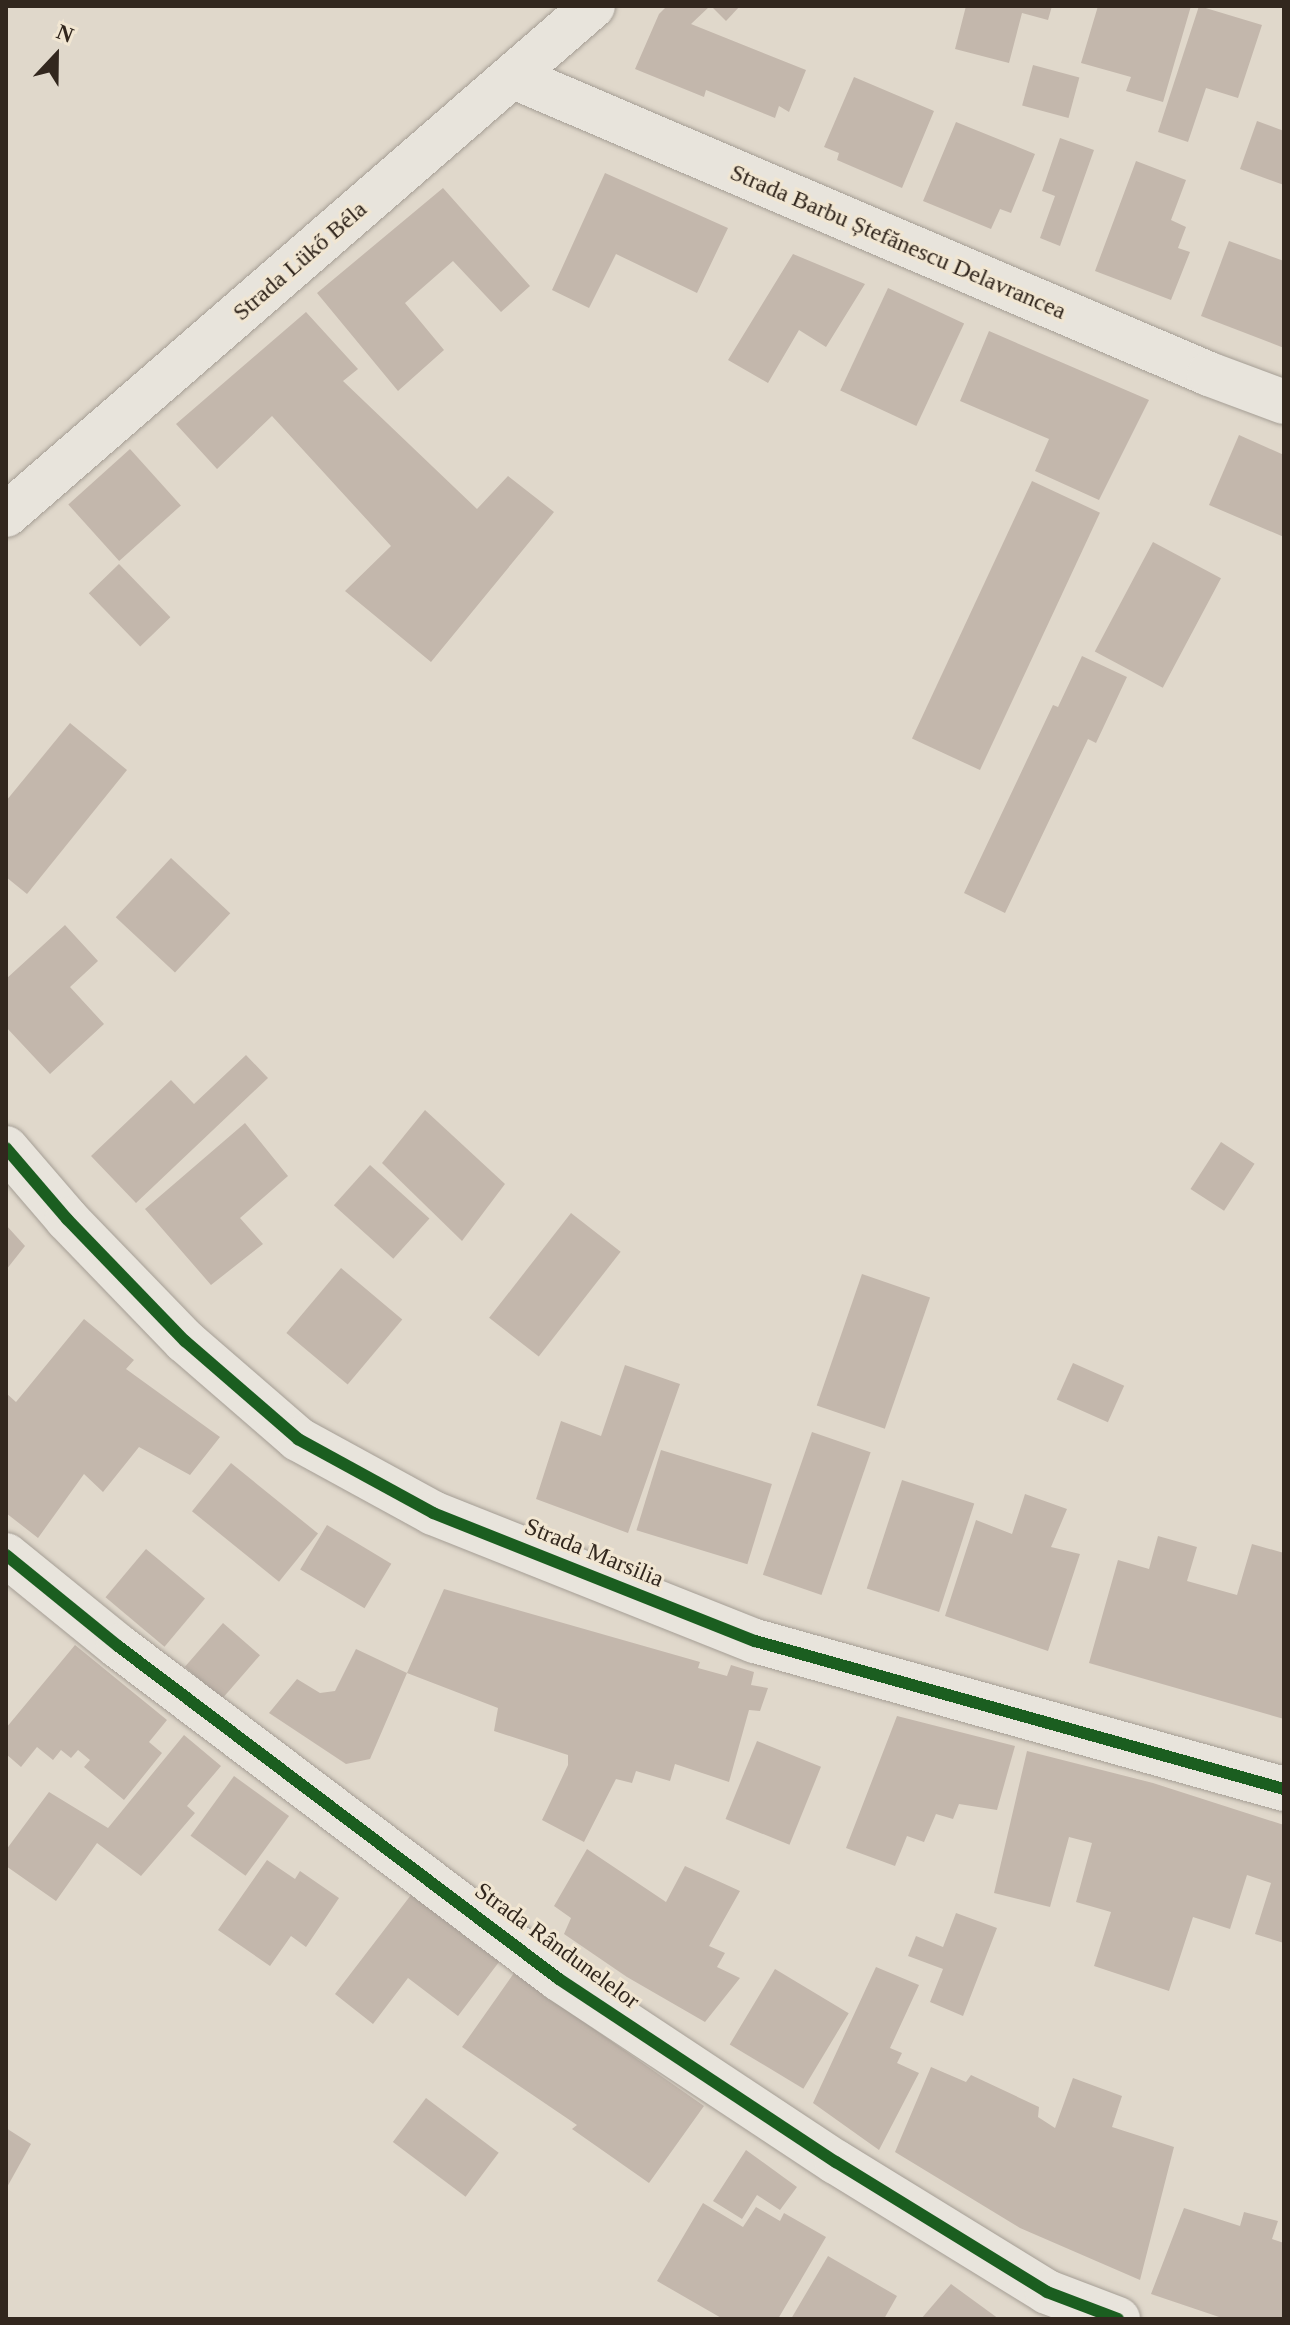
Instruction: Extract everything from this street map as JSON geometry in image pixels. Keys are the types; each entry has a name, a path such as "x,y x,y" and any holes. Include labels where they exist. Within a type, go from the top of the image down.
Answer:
{"street":[{"name":"Strada Lükő Béla","path":"6,515 593,6"},
{"name":"Strada Barbu Ștefănescu Delavrancea","path":"514,77 1195,368 1284,402"},
{"name":"Strada Marsilia","path":"6,1148 67,1219 185,1341 298,1439 433,1513 755,1641 1284,1789"},
{"name":"Strada Rândunelelor","path":"6,1555 118,1646 559,1979 836,2162 1033,2284 1118,2319"}],"building":[{"path":"667,6 710,6 691,24 806,70 789,112 779,106 775,118 706,90 704,97 635,69 659,14"},
{"path":"711,6 740,6 726,21"},
{"path":"966,6 1052,6 1048,20 1022,13 1009,63 955,49"},
{"path":"1098,6 1191,6 1163,102 1126,91 1131,77 1081,63"},
{"path":"1199,6 1262,25 1238,98 1206,88 1188,142 1158,132"},
{"path":"1033,65 1079,77 1068,118 1022,106"},
{"path":"854,77 934,111 902,188 837,160 839,153 824,147"},
{"path":"1257,121 1284,131 1284,185 1240,169"},
{"path":"956,122 1035,154 1011,213 1000,209 991,229 923,201"},
{"path":"1060,138 1094,150 1060,246 1040,238 1055,196 1042,191"},
{"path":"1136,161 1186,180 1171,220 1186,227 1178,248 1190,252 1171,300 1095,271"},
{"path":"605,173 728,228 697,293 616,254 589,308 552,290"},
{"path":"443,188 530,286 501,312 453,261 405,303 444,350 398,391 317,293"},
{"path":"1229,241 1284,261 1284,348 1201,316"},
{"path":"793,254 865,284 826,347 799,330 768,383 728,360"},
{"path":"888,288 964,323 916,426 840,390"},
{"path":"306,312 358,369 343,381 477,509 508,476 554,512 431,662 345,591 391,546 272,416 217,469 176,424"},
{"path":"989,331 1149,400 1099,500 1035,471 1049,439 960,401"},
{"path":"1239,435 1284,455 1284,537 1209,505"},
{"path":"130,449 181,505 119,561 68,505"},
{"path":"1032,481 1100,513 980,770 912,738"},
{"path":"1153,542 1221,578 1163,688 1095,651"},
{"path":"119,564 170,617 140,646 89,593"},
{"path":"1082,656 1127,677 1096,743 1088,739 1005,913 964,893 1053,705 1058,707"},
{"path":"70,723 127,770 27,894 6,877 6,801"},
{"path":"171,858 230,913 175,972 116,917"},
{"path":"65,925 98,961 70,987 104,1024 50,1074 6,1027 6,979"},
{"path":"246,1055 268,1078 136,1203 91,1156 171,1080 194,1104"},
{"path":"425,1110 505,1184 462,1241 382,1163"},
{"path":"245,1123 288,1176 240,1218 263,1244 211,1285 145,1209"},
{"path":"1221,1142 1255,1164 1224,1211 1191,1189"},
{"path":"370,1165 429,1219 393,1259 334,1205"},
{"path":"571,1213 621,1252 539,1357 489,1318"},
{"path":"6,1225 25,1246 6,1270"},
{"path":"341,1268 402,1319 348,1385 286,1333"},
{"path":"862,1274 930,1297 885,1429 817,1405"},
{"path":"84,1319 134,1360 126,1369 220,1437 190,1475 139,1447 103,1492 84,1474 38,1538 6,1513 6,1393 16,1402"},
{"path":"1073,1363 1124,1386 1108,1422 1057,1400"},
{"path":"625,1365 680,1384 628,1533 536,1499 561,1421 601,1436"},
{"path":"812,1432 871,1452 821,1595 763,1575"},
{"path":"661,1450 772,1484 747,1564 636,1530"},
{"path":"231,1463 318,1533 279,1582 192,1511"},
{"path":"902,1480 974,1503 939,1612 867,1588"},
{"path":"1025,1494 1067,1509 1051,1547 1080,1554 1048,1651 945,1616 976,1520 1012,1534"},
{"path":"327,1525 391,1564 365,1608 300,1570"},
{"path":"1158,1536 1197,1547 1187,1581 1237,1595 1252,1544 1284,1553 1284,1719 1089,1663 1118,1560 1149,1569"},
{"path":"146,1549 205,1598 164,1647 106,1597"},
{"path":"444,1589 700,1662 698,1668 727,1676 731,1665 754,1672 751,1685 768,1688 760,1711 749,1710 729,1782 675,1764 670,1781 636,1771 632,1783 616,1779 584,1842 542,1820 568,1765 568,1755 494,1731 498,1708 407,1673"},
{"path":"223,1623 260,1655 222,1699 185,1667"},
{"path":"75,1645 167,1720 149,1742 162,1753 124,1800 84,1767 90,1760 78,1750 71,1758 61,1750 53,1760 37,1747 21,1767 6,1754 6,1728"},
{"path":"356,1649 407,1673 370,1759 346,1764 269,1713 297,1679 320,1693 335,1691"},
{"path":"897,1716 1015,1746 997,1810 959,1804 953,1819 936,1814 924,1842 907,1836 895,1866 846,1848"},
{"path":"184,1735 221,1766 187,1806 195,1813 141,1876 97,1843 56,1901 6,1866 6,1850 49,1792 108,1828"},
{"path":"757,1741 821,1767 790,1845 726,1819"},
{"path":"1027,1751 1153,1783 1284,1825 1284,1943 1255,1934 1271,1883 1247,1875 1230,1929 1193,1917 1169,1991 1094,1966 1111,1912 1076,1902 1092,1843 1069,1837 1050,1907 994,1893"},
{"path":"234,1776 289,1816 246,1876 191,1836"},
{"path":"587,1849 666,1902 685,1866 740,1891 709,1946 725,1953 717,1967 740,1978 705,2022 627,1977 564,1934 571,1918 554,1906"},
{"path":"267,1860 295,1879 300,1871 339,1898 306,1947 291,1936 270,1966 218,1930"},
{"path":"414,1891 502,1958 458,2016 408,1978 373,2024 335,1994"},
{"path":"956,1913 997,1928 963,2016 930,2002 943,1969 908,1956 916,1936 943,1947"},
{"path":"876,1967 919,1985 890,2048 902,2053 897,2063 919,2073 879,2150 813,2103"},
{"path":"775,1969 849,2013 803,2089 730,2044"},
{"path":"514,1973 704,2106 649,2183 572,2129 577,2125 462,2047"},
{"path":"931,2067 966,2082 971,2075 1039,2107 1038,2117 1055,2128 1073,2078 1122,2096 1112,2127 1174,2147 1140,2280 1020,2228 895,2152"},
{"path":"426,2098 499,2153 466,2197 393,2142"},
{"path":"6,2128 31,2144 6,2189"},
{"path":"746,2150 797,2187 780,2210 757,2195 742,2219 713,2201"},
{"path":"703,2203 743,2227 756,2207 780,2221 784,2213 826,2237 778,2319 723,2319 657,2281"},
{"path":"1184,2208 1240,2226 1244,2212 1278,2221 1272,2239 1284,2243 1284,2319 1225,2319 1151,2294"},
{"path":"828,2256 897,2296 884,2319 791,2319"},
{"path":"951,2284 999,2319 921,2319"}],"cycle path":[{"path":"6,1148 67,1219 185,1341 298,1439 433,1513 755,1641 1284,1789"},
{"path":"6,1555 118,1646 559,1979 836,2162 1047,2292 1118,2319"}]}
